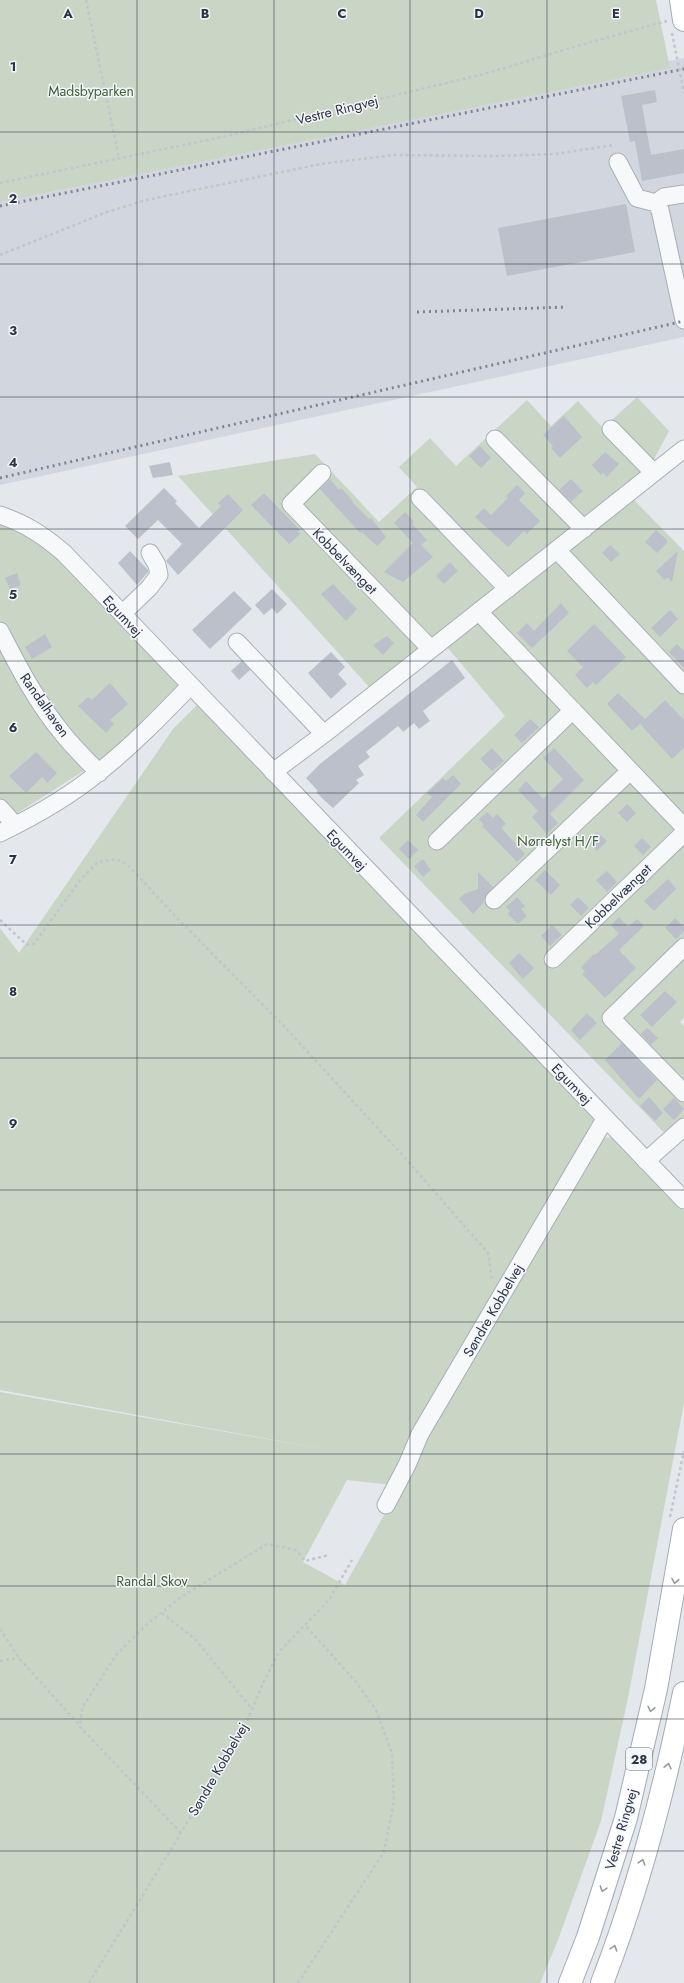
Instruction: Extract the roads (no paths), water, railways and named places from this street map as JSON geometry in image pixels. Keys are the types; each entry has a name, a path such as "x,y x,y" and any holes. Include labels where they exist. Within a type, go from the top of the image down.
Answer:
{"main road":[{"path":"675,25 681,0"},
{"name":"Vestre Ringvej","path":"570,1983 588,1937 626,1818 656,1689 676,1526"},
{"name":"Vestre Ringvej","path":"602,1983 659,1804 684,1693"}],"street":[{"path":"618,162 637,198 656,202 664,197 684,194"},
{"path":"656,202 660,210 684,320"},
{"path":"611,429 654,473"},
{"path":"495,439 584,529"},
{"path":"273,772 324,734 684,449"},
{"name":"Kobbelvænget","path":"322,472 291,504 431,649"},
{"path":"420,498 508,589"},
{"name":"Egumvej","path":"0,515 24,524 48,539 64,553 684,1200"},
{"path":"557,550 684,685"},
{"path":"122,614 149,588 159,575 157,565 150,554"},
{"path":"479,612 684,826"},
{"name":"Randalhaven","path":"0,631 42,705 63,734 99,773"},
{"path":"237,642 324,734"},
{"path":"0,833 16,826 58,802 99,773 138,739 190,686"},
{"path":"437,841 573,710"},
{"path":"494,900 630,771"},
{"path":"0,808 16,826"},
{"name":"Kobbelvænget","path":"553,959 684,833"},
{"path":"684,948 611,1018 684,1093"},
{"name":"Søndre Kobbelvej","path":"386,1505 407,1465 420,1434 605,1118"},
{"path":"646,1161 684,1127"}],"railway":[{"path":"0,206 684,69"},
{"path":"417,312 567,307"},
{"path":"0,478 684,321"}],"park label":[{"name":"Madsbyparken","path":"91,91"},
{"name":"Nørrelyst H/F","path":"558,841"},
{"name":"Randal Skov","path":"152,1581"}]}
